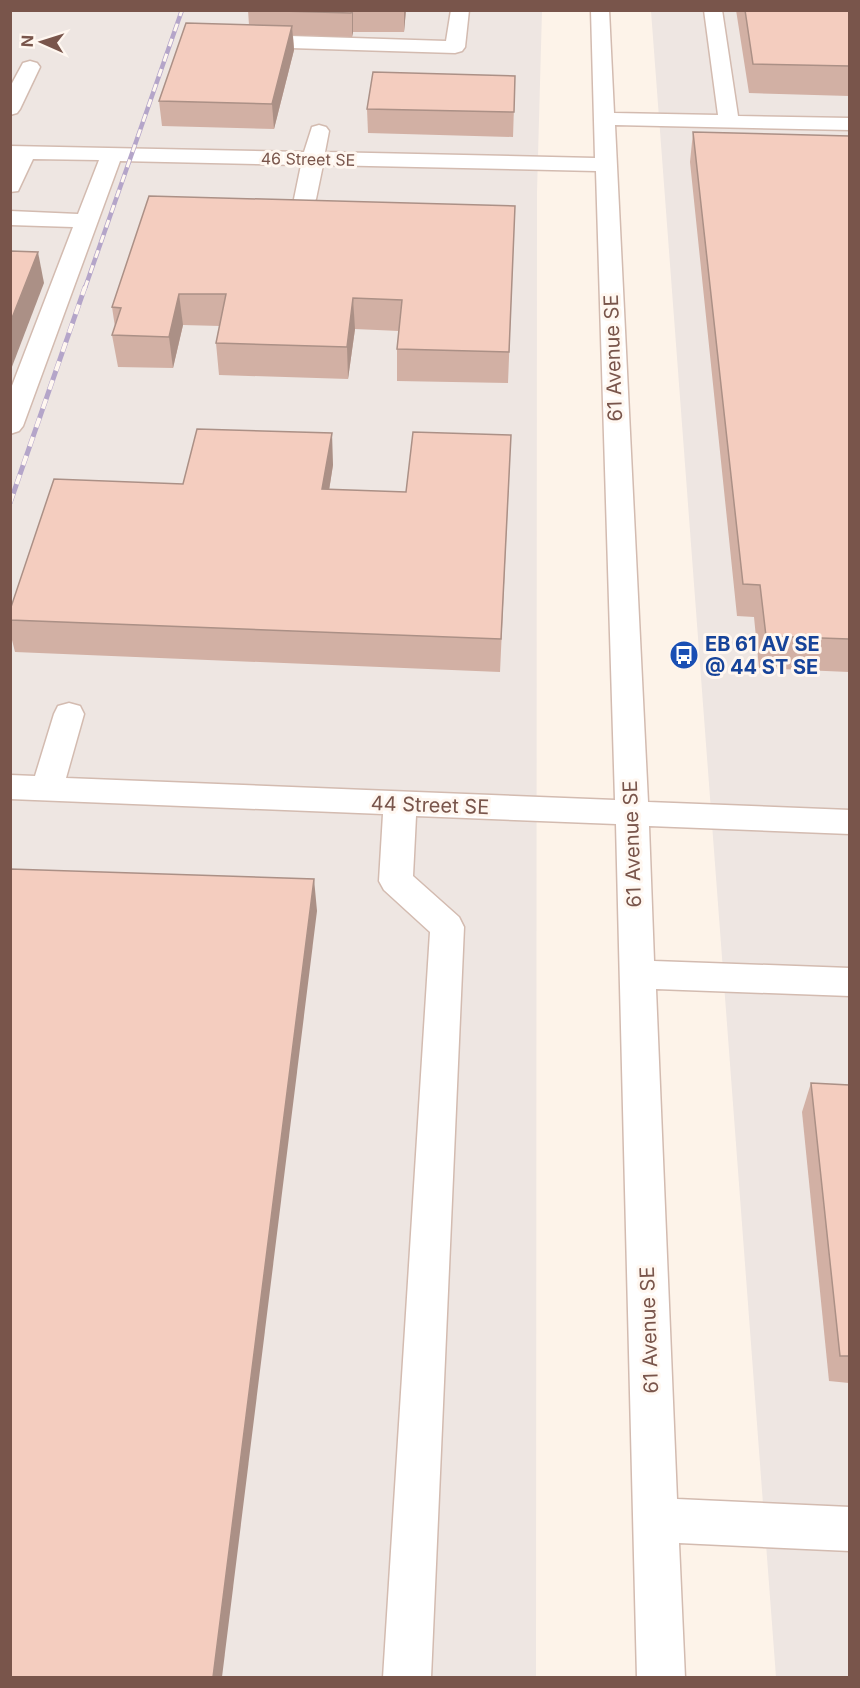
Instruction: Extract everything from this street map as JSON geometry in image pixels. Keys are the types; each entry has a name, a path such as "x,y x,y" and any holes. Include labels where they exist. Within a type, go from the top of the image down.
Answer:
{"street":[{"path":"290,42 455,47 460,10"},
{"name":"61 Avenue SE","path":"600,10 632,813 661,1677"},
{"path":"713,10 729,122"},
{"path":"10,109 30,67"},
{"path":"604,119 849,124"},
{"path":"305,199 319,131"},
{"path":"10,186 18,152"},
{"name":"46 Street SE","path":"18,152 605,165"},
{"path":"10,426 112,154"},
{"path":"10,218 87,221"},
{"path":"47,789 69,714"},
{"name":"44 Street SE","path":"10,787 849,822"},
{"path":"400,803 396,881 447,927 407,1677"},
{"path":"636,974 849,981"},
{"path":"656,1520 849,1529"}],"shaded area":[{"path":"11,11 542,11 537,192 536,1677 11,1678"},
{"path":"651,11 849,11 849,1677 776,1677"}],"building":[{"path":"248,10 352,10 351,13"},
{"path":"745,10 849,10 849,66 753,64"},
{"path":"186,23 292,26 272,104 159,101"},
{"path":"373,72 515,76 514,112 367,109"},
{"path":"693,132 849,136 849,639 766,636 760,585 743,584"},
{"path":"149,196 515,206 509,352 397,349 402,300 353,298 347,347 216,343 226,294 179,294 169,337 112,335 121,308 112,307"},
{"path":"10,251 38,252 10,323"},
{"path":"197,429 332,433 322,489 406,492 413,432 511,435 501,639 10,620 10,610 54,479 183,484"},
{"path":"10,869 314,879 213,1677 10,1677"},
{"path":"811,1083 849,1085 849,1356 840,1356"}],"railway":[{"path":"85,288 182,10"},
{"path":"10,503 85,287"}],"place":[{"name":"EB 61 AV SE @ 44 ST SE","path":"684,655"}]}
